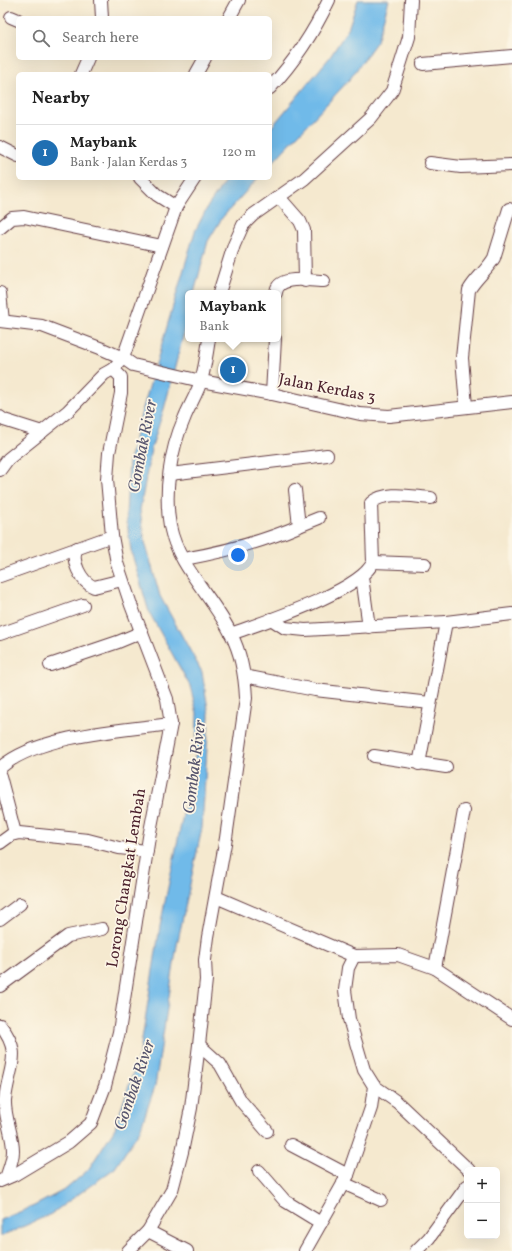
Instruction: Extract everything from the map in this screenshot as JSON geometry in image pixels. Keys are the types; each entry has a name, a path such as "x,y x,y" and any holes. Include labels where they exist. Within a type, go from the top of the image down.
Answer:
{"street":[{"path":"102,0 102,16"},
{"path":"230,16 239,0"},
{"path":"272,86 286,71 318,24 329,0"},
{"path":"219,290 234,245 243,226 253,215 304,179 371,118 392,91 409,37 411,0"},
{"path":"423,64 512,56"},
{"path":"82,72 87,60"},
{"path":"197,72 204,60"},
{"path":"0,147 16,155"},
{"path":"430,163 462,167 512,165"},
{"path":"142,180 157,195 176,207"},
{"path":"0,470 8,459 73,406 104,374 128,361 162,246 176,207 194,180"},
{"path":"279,197 300,221 304,230 305,281"},
{"path":"466,406 462,358 469,290 474,280 490,265 494,258 509,209"},
{"path":"0,228 12,218 24,217 162,246"},
{"path":"276,290 280,283 287,280 324,281"},
{"path":"0,293 2,321"},
{"name":"Jalan Kerdas 3","path":"2,321 42,326 128,361 184,377 374,416 389,416 466,406 512,402"},
{"path":"128,1251 148,1231 172,1190 191,1108 206,980 205,960 246,698 244,676 231,634 176,545 170,526 170,474 179,431 201,381 208,342"},
{"path":"272,394 275,342"},
{"name":"Lorong Changkat Lembah","path":"3,1179 69,1142 90,1122 106,1086 119,1032 147,851 171,724 167,699 122,580 112,536 107,473 109,453 122,393 121,377 113,369"},
{"path":"0,416 4,420 42,432"},
{"path":"170,474 327,455"},
{"path":"295,490 299,526"},
{"path":"231,634 319,599 362,577 370,569 373,562 371,503 378,498 387,496 431,498"},
{"path":"184,559 238,547 282,533 319,518"},
{"path":"0,576 112,536"},
{"path":"77,548 74,552 74,560 78,569 90,586 94,587 122,580"},
{"path":"373,562 425,564"},
{"path":"362,577 368,627"},
{"path":"0,634 83,605"},
{"path":"271,619 291,629 305,630 446,622 512,614"},
{"path":"419,764 446,622"},
{"path":"50,665 118,642 142,632"},
{"path":"244,676 315,690 430,703"},
{"path":"2,764 22,753 78,736 171,724"},
{"path":"374,756 419,764 446,766"},
{"path":"0,776 15,833"},
{"path":"435,968 464,811"},
{"path":"0,843 15,833 73,838 147,851"},
{"path":"216,897 354,956 398,955 435,968 512,1019"},
{"path":"0,919 20,904"},
{"path":"0,986 68,936 102,929"},
{"path":"354,956 348,968 345,990 349,1019 364,1070 374,1086 397,1102 466,1167"},
{"path":"0,1024 7,1033 14,1053 12,1070 5,1100 14,1153 3,1179"},
{"path":"199,1045 220,1064 241,1101 267,1131"},
{"path":"305,1251 345,1179 371,1108 374,1086"},
{"path":"291,1145 381,1200"},
{"path":"259,1171 285,1201 320,1223"},
{"path":"416,1251 429,1238 464,1190"},
{"path":"148,1231 187,1251"}],"water":[{"path":"358,0 389,0 377,41 350,79 272,163 272,127 330,57 348,29"},
{"name":"Gombak River","path":"226,180 256,180 222,218 208,241 195,290 185,290 185,328 164,409 151,449 140,510 145,542 160,596 202,672 209,715 202,828 177,945 155,1086 140,1130 115,1168 51,1214 0,1237 0,1220 34,1206 66,1189 88,1170 115,1128 140,1052 160,926 196,752 197,713 190,686 149,612 131,551 126,514 129,461 195,231 208,206"}],"place":[{"name":"Maybank","path":"233,370"}]}
